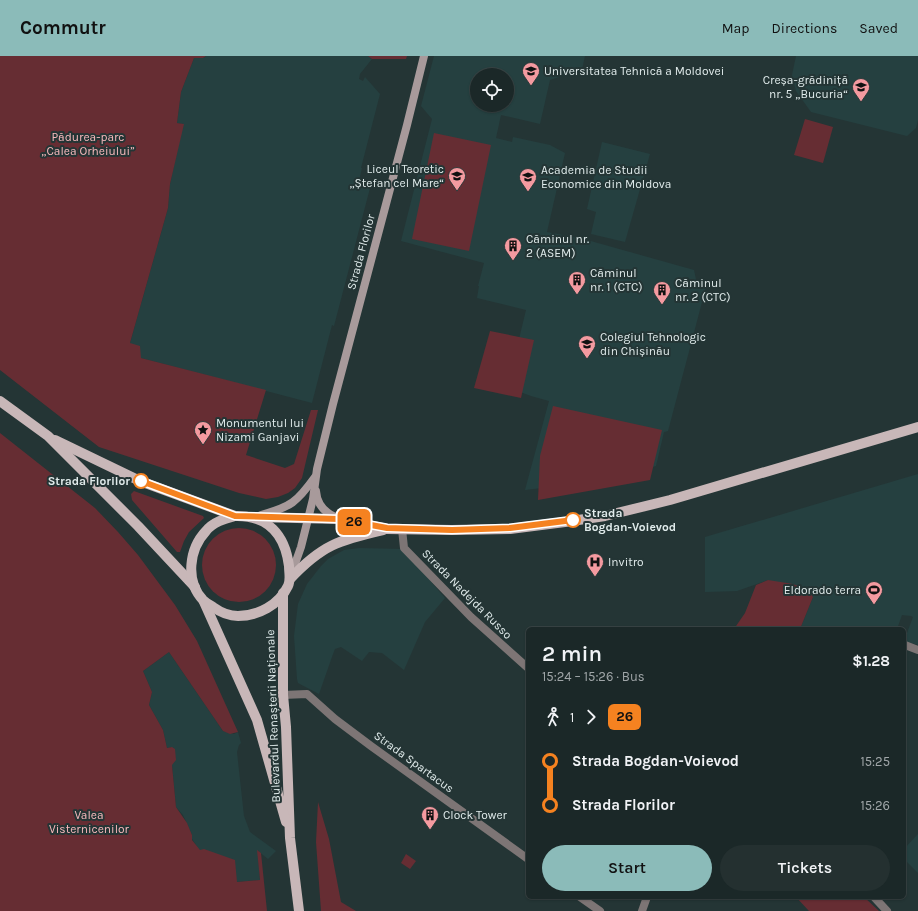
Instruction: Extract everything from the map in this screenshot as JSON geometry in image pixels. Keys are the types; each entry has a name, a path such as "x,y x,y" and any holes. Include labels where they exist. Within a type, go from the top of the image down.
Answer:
{"main road":[{"name":"Strada Florilor","path":"290,579 301,547 333,404 409,119 424,56"},
{"path":"0,400 48,436 138,526 196,588 203,600 219,611 237,616 255,614 271,606 288,586 290,579 287,555 278,533 267,524 253,517"},
{"path":"48,436 140,480 235,516 339,519 387,528 452,530 510,528 605,516 638,509 705,491 918,427"},
{"name":"Strada Florilor","path":"253,517 276,511 290,505 301,496 316,477"},
{"name":"Strada Florilor","path":"316,477 316,494 318,502 325,512 339,519"},
{"path":"196,588 192,573 191,558 197,542 206,530 220,520 235,516"},
{"path":"290,579 305,563 326,548 353,536 387,528"},
{"name":"Bulevardul Renașterii Naționale","path":"283,593 283,695 286,727 290,838 299,911"},
{"name":"Bulevardul Renașterii Naționale","path":"203,600 257,720 290,838"}],"street":[{"name":"Strada Nadejda Russo","path":"402,529 404,548 471,617 526,666"},
{"path":"906,645 918,650"},
{"name":"Strada Spartacus","path":"283,695 307,694 335,719 365,742 526,858"},
{"path":"583,899 600,911"},
{"path":"642,911 646,899"},
{"path":"876,899 887,911"}],"shaded area":[{"path":"206,56 368,56 372,59 360,74 359,79 363,81 365,77 380,94 358,185 370,188 312,403 141,358 130,343 168,208 170,184 183,124 177,123 181,92 194,58 203,58"},
{"path":"434,56 585,56 581,74 572,73 550,80 540,124 501,115 496,138 512,142 513,137 550,145 565,153 547,232 580,238 694,270 697,284 706,287 668,431 664,432 656,466 592,482 525,490 549,401 482,378 519,339 526,310 477,298 478,286 484,263 401,241 432,119 421,106"},
{"name":"Creșa-grădiniță nr. 5 „Bucuria“","path":"796,56 918,56 918,120 916,128 907,136 811,112 796,91 792,75"},
{"path":"602,142 650,154 625,242 591,234 596,212 587,209"},
{"path":"918,474 918,645 906,642 906,636 913,617 911,616 902,615 898,627 801,627 813,597 768,580 737,591 705,592 705,537"},
{"path":"359,548 403,549 445,598 425,622 404,670 382,653 369,652 362,661 341,647 335,649 319,694 298,683 297,679 294,636 298,604 307,584 328,559 344,550"},
{"path":"169,652 223,731 234,734 238,732 241,743 237,752 244,816 250,832 276,851 268,859 258,851 260,880 236,882 200,851 192,839 192,835 183,815 176,807 172,747 167,748 163,730 149,705 152,692 143,671"},
{"path":"918,834 918,873 906,861 906,847"}],"green space":[{"name":"Pădurea-parc „Calea Orheiului”","path":"0,56 206,56 203,58 194,58 181,92 177,123 184,124 170,184 168,208 130,343 140,346 141,358 266,390 246,455 285,468 294,464 311,410 318,410 302,478 295,488 288,493 278,497 266,499 239,493 99,447 0,370"},
{"path":"368,56 407,56 406,59 372,59"},
{"path":"805,119 833,127 823,163 794,155"},
{"path":"434,133 491,145 469,251 412,239"},
{"path":"490,331 534,340 521,398 474,388"},
{"path":"553,406 662,430 650,480 538,500 540,456"},
{"name":"Valea Visternicenilor","path":"0,433 95,508 118,532 138,555 175,605 197,641 238,732 230,734 223,731 169,652 143,671 152,692 149,705 163,730 167,748 172,747 175,749 176,760 172,765 176,807 187,823 192,835 192,840 200,850 204,849 235,860 237,882 260,880 257,850 261,853 267,911 0,911"},
{"path":"134,491 203,516 204,518 189,532 180,552 177,552 132,500 131,494"},
{"path":"239,528 253,531 265,539 273,551 276,565 273,579 265,591 253,599 239,602 225,599 213,591 205,579 202,565 205,551 213,539 225,531"},
{"path":"768,580 793,584 808,590 813,597 801,627 735,627 745,613 756,585"},
{"path":"318,802 329,839 341,902 356,911 321,911 316,842"},
{"path":"406,854 416,861 410,869 401,863"},
{"path":"798,899 866,899 879,911 809,911"}],"bus line":[{"name":"26","path":"141,481 235,516 339,519 387,528 452,530 535,526 573,520"}],"place":[{"name":"Universitatea Tehnică a Moldovei","path":"531,86"},
{"name":"Creșa-grădiniță nr. 5 „Bucuria“","path":"861,102"},
{"name":"Liceul Teoretic „Ștefan cel Mare“","path":"457,191"},
{"name":"Academia de Studii Economice din Moldova","path":"528,192"},
{"name":"Căminul nr. 2 (ASEM)","path":"513,261"},
{"name":"Căminul nr. 1 (CTC)","path":"577,295"},
{"name":"Căminul nr. 2 (CTC)","path":"662,305"},
{"name":"Colegiul Tehnologic din Chișinău","path":"587,359"},
{"name":"Monumentul lui Nizami Ganjavi","path":"203,445"},
{"name":"Strada Florilor","path":"141,481"},
{"name":"Strada Bogdan-Voievod","path":"573,520"},
{"name":"Invitro","path":"595,577"},
{"name":"Eldorado terra","path":"874,605"},
{"name":"Clock Tower","path":"430,830"}]}
